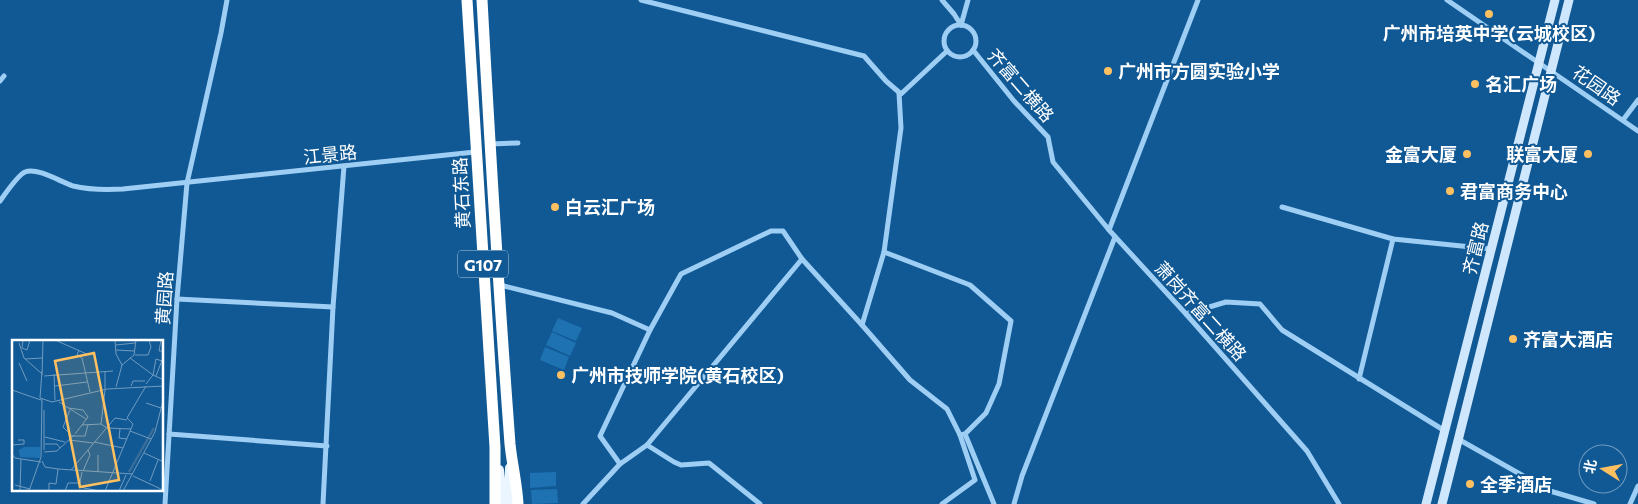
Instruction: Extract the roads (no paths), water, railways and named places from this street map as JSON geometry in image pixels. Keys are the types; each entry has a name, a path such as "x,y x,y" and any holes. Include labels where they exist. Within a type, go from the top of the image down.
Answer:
{"highway":[{"name":"黄石东路","path":"467,0 495,447"},
{"name":"黄石东路","path":"482,0 510,447"},
{"name":"G107","path":"495,447 495,504"},
{"name":"G107","path":"510,447 518,504"}],"main road":[{"name":"齐富路","path":"1426,504 1555,0"},
{"name":"齐富路","path":"1442,504 1569,0"},
{"name":"黄石东路","path":"495,447 502,504"},
{"name":"黄石东路","path":"510,447 510,504"}],"street":[{"name":"黄园路","path":"165,504 186,183 227,0"},
{"path":"642,0 864,56 900,93 901,128 884,252 862,325"},
{"path":"942,0 961,25"},
{"path":"961,25 968,0"},
{"path":"1109,230 1198,0"},
{"name":"花园路","path":"1447,0 1638,130"},
{"path":"961,25 966,26 973,32 976,41 973,50 967,55 959,57 947,51 944,44 945,35 950,28 961,25"},
{"name":"齐富二横路","path":"973,50 1014,101 1048,137"},
{"path":"900,93 947,51"},
{"path":"1623,120 1638,100"},
{"name":"萧岗齐富二横路","path":"1048,137 1053,162 1115,237 1307,451 1339,504"},
{"path":"490,144 518,143"},
{"name":"江景路","path":"0,201 22,174 31,171 73,186 99,190 123,190 476,152"},
{"path":"323,504 333,307 344,166"},
{"path":"1282,207 1393,239 1491,249"},
{"path":"620,464 600,436 650,330 681,274 771,231 784,231 802,259 910,380 947,409 963,435 994,504"},
{"path":"1014,504 1022,476 1115,237"},
{"path":"1359,379 1393,239"},
{"path":"884,252 970,285 1011,321 999,384 986,413 963,435"},
{"path":"583,504 620,464 647,444 802,259"},
{"path":"499,284 612,313 650,330"},
{"path":"177,300 333,307"},
{"path":"1186,314 1226,302 1260,304 1282,330 1446,431"},
{"path":"169,434 327,446"},
{"path":"942,504 975,480 963,435"},
{"path":"1458,439 1550,491 1576,502 1594,504"},
{"path":"647,444 674,462 681,464 709,463 760,504"},
{"path":"1630,504 1638,486"}],"place":[{"name":"广州市培英中学(云城校区)","path":"1489,14"},
{"name":"广州市方圆实验小学","path":"1108,71"},
{"name":"名汇广场","path":"1475,84"},
{"name":"金富大厦","path":"1467,154"},
{"name":"联富大厦","path":"1588,154"},
{"name":"君富商务中心","path":"1450,191"},
{"name":"白云汇广场","path":"555,207"},
{"name":"齐富大酒店","path":"1513,339"},
{"name":"广州市技师学院(黄石校区)","path":"561,375"},
{"name":"全季酒店","path":"1470,484"}]}
